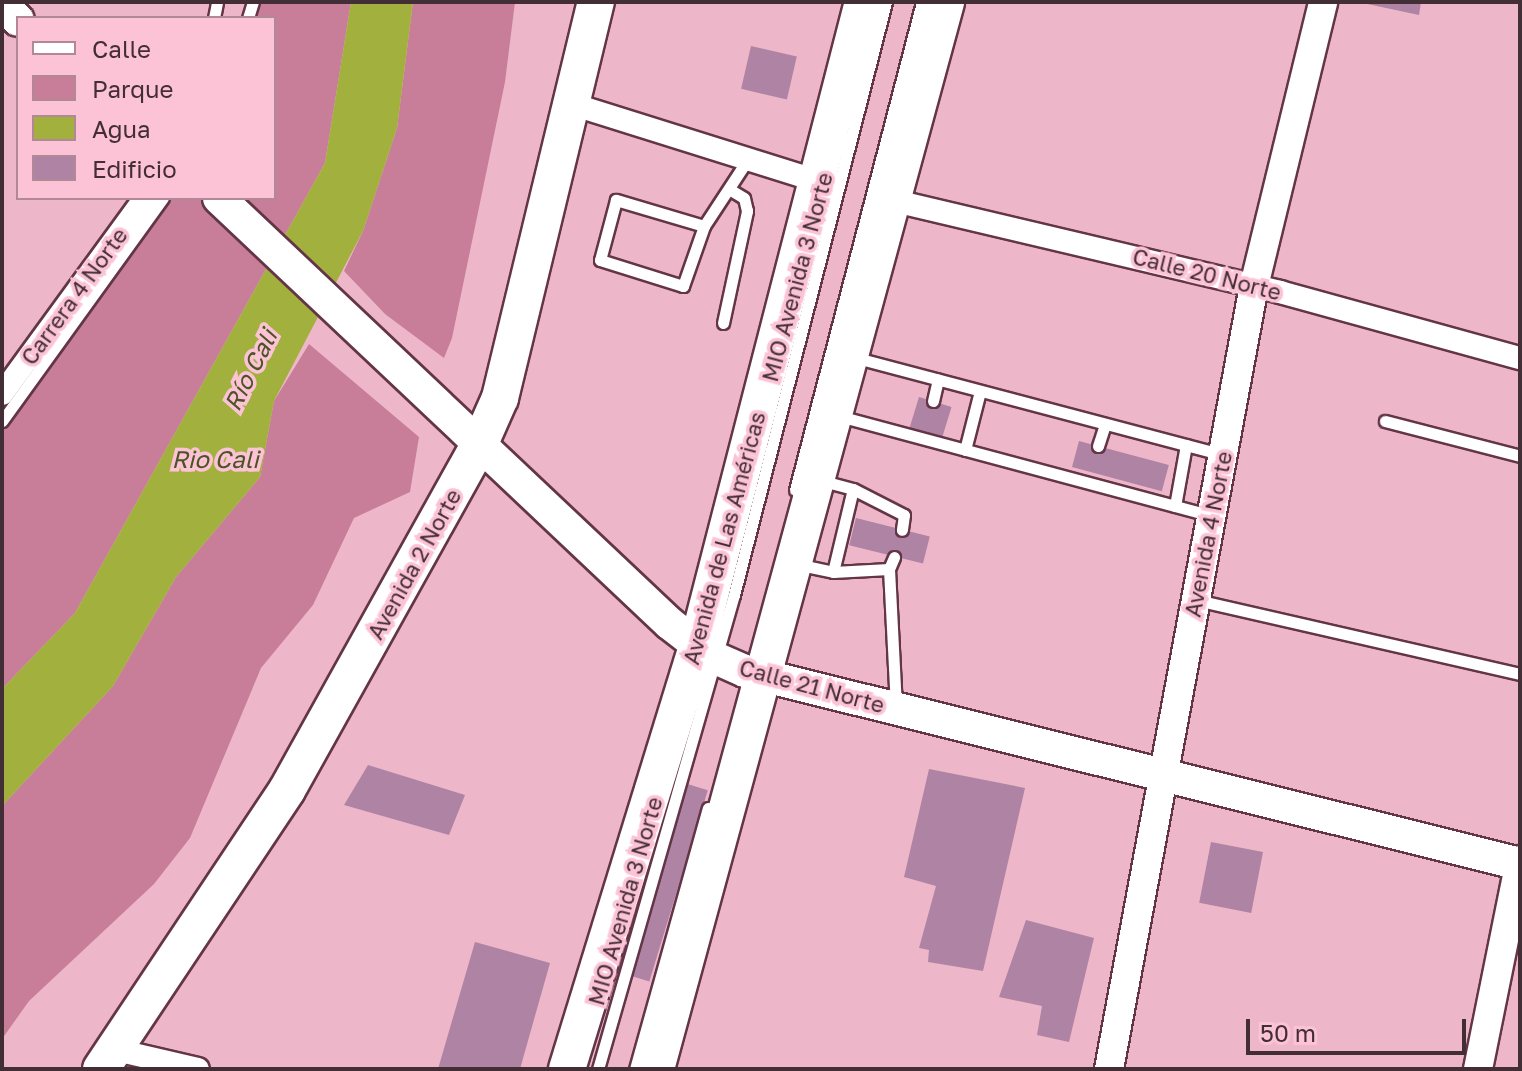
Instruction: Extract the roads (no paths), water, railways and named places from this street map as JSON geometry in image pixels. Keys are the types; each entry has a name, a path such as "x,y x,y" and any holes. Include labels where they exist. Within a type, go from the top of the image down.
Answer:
{"main road":[{"name":"Avenida 2 Norte","path":"108,1060 287,790 481,441 500,398 575,105 596,2"},
{"name":"Avenida de Las Américas","path":"567,1069 705,652 817,181 863,2"},
{"path":"656,1069 751,671 796,564 849,356 946,2"},
{"name":"Calle 21 Norte","path":"227,206 705,652 751,671 1520,863"}],"street":[{"name":"Avenida 4 Norte","path":"1109,1069 1254,286 1323,2"},
{"path":"575,105 817,181"},
{"name":"Carrera 4 Norte","path":"2,394 144,200"},
{"name":"Calle 20 Norte","path":"891,200 1254,286 1520,358"},
{"path":"1478,1069 1520,863"},
{"path":"108,1060 198,1069"}],"lane":[{"name":"MIO Avenida 3 Norte","path":"598,1069 705,652 746,550 886,2"},
{"path":"789,511 922,2"},
{"path":"704,226 616,200 600,260 683,286 704,226 748,159"},
{"path":"723,323 747,203 729,189"},
{"path":"2,421 162,200"},
{"path":"849,356 1223,455"},
{"path":"933,401 938,380"},
{"path":"965,450 980,391"},
{"path":"834,414 924,436 965,450 1090,478 1212,516"},
{"path":"1385,421 1520,456"},
{"path":"1098,446 1105,424"},
{"path":"1175,506 1186,445"},
{"path":"817,479 853,489 904,515 902,530"},
{"path":"833,572 853,489"},
{"path":"894,557 889,569 896,708"},
{"path":"796,564 833,572 889,569"},
{"path":"1196,600 1520,674"},
{"path":"635,1069 712,796"}],"water":[{"name":"Rio Cali","path":"351,2 413,2 397,128 363,231 274,401 260,477 176,577 113,686 2,806 2,689 75,613 325,163"}],"water label":[{"name":"Río Cali","path":"250,370"}]}
